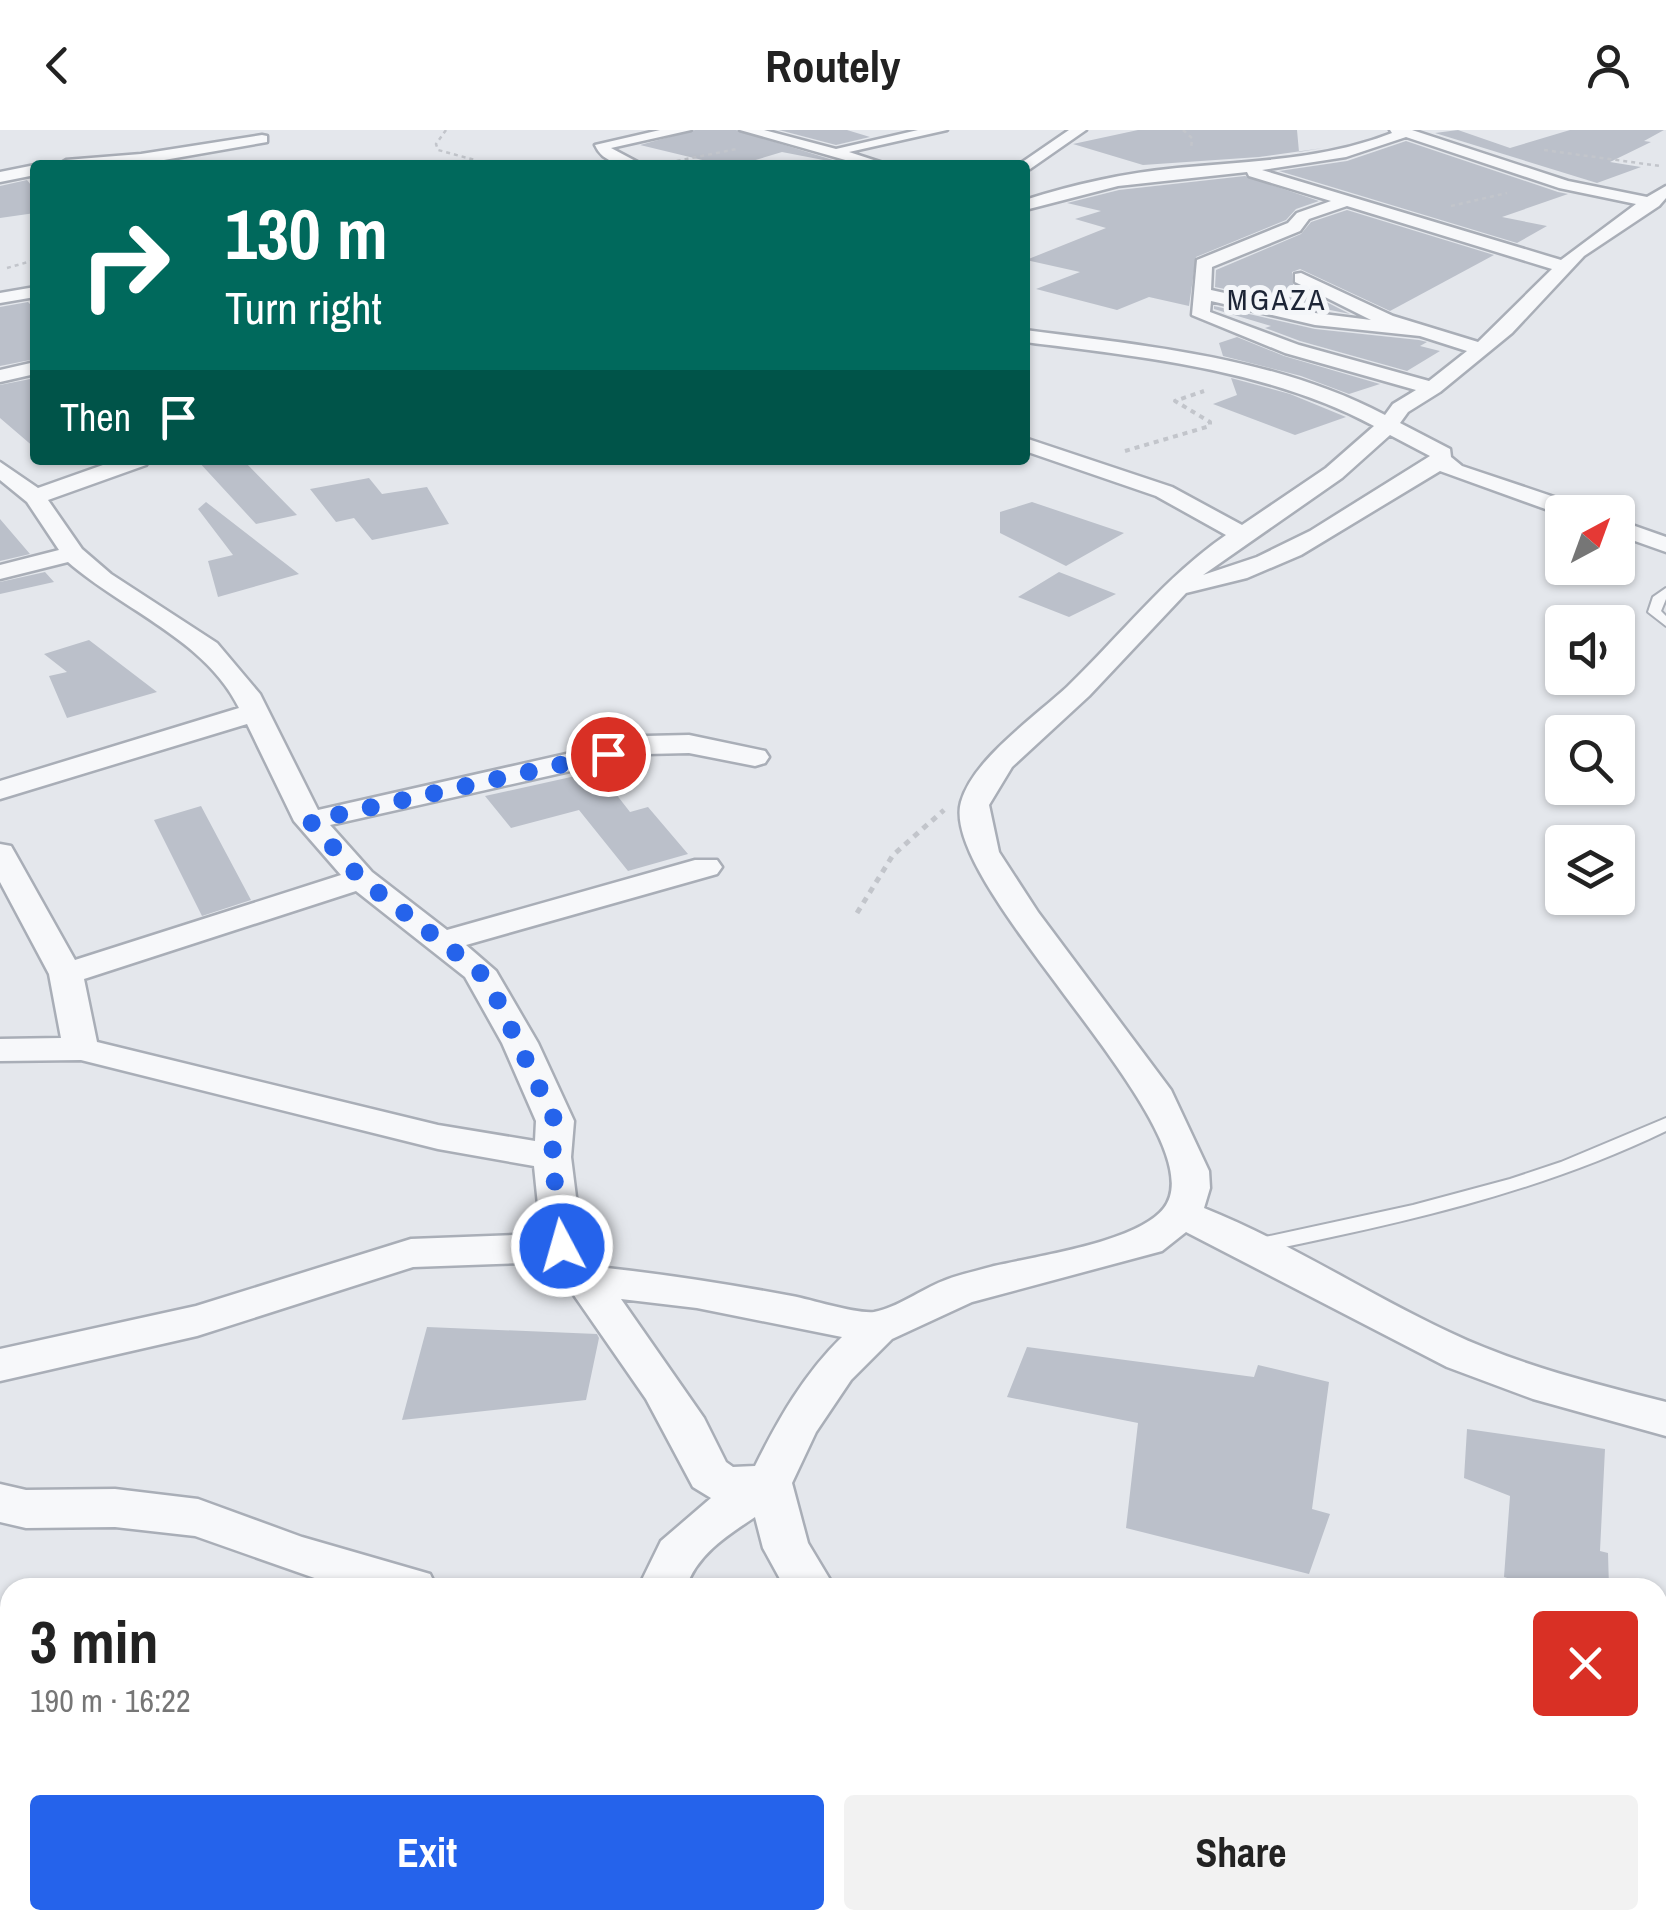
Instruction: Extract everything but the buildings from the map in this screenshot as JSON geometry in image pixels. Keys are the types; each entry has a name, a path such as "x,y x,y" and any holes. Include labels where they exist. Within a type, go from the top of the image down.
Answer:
{"street":[{"path":"623,160 604,152 602,145 684,130"},
{"path":"836,151 940,130"},
{"path":"1030,162 1076,130"},
{"path":"1030,204 1142,176 1244,170 1356,151 1401,134 1402,130 1493,164 1565,184 1660,197"},
{"path":"753,132 865,160"},
{"path":"120,160 262,139"},
{"path":"1244,170 1565,266"},
{"path":"0,177 30,171"},
{"path":"1565,184 1574,195 1624,221"},
{"path":"663,1578 679,1552 768,1483 798,1423 836,1369 877,1328 960,1290 1148,1241 1182,1215 1191,1188 1190,1171 1153,1090 1024,916 984,852 974,805 983,785 1002,761 1182,586 1198,565 1334,473 1390,423 1400,408 1432,388 1519,316 1596,238 1660,197"},
{"path":"1347,201 1303,216 1294,227 1203,264 1203,316 1292,349 1432,388"},
{"path":"1300,278 1382,318 1478,348"},
{"path":"0,298 30,293"},
{"path":"1203,294 1315,319 1418,330"},
{"path":"1030,341 1185,356 1354,406 1438,450 1441,460 1454,471 1545,502"},
{"path":"0,376 30,369"},
{"path":"1030,446 1183,501 1219,518 1240,534"},
{"path":"1182,586 1224,578 1276,558 1348,520 1441,460"},
{"path":"35,497 124,465"},
{"path":"0,469 35,497 73,554 102,579 208,649 256,712 310,821 361,879 479,971 520,1044 555,1121 552,1157 572,1263 661,1388 688,1430 708,1474 726,1485 768,1483"},
{"path":"1635,533 1666,545"},
{"path":"0,572 73,554"},
{"path":"0,790 256,712"},
{"path":"310,821 646,746 689,744 756,756"},
{"path":"0,853 66,974 81,1049"},
{"path":"444,941 706,866"},
{"path":"66,974 361,879"},
{"path":"0,1050 81,1049 438,1137 552,1157"},
{"path":"1182,1215 1256,1246 1462,1357 1566,1393 1666,1419"},
{"path":"0,1365 196,1321 411,1253 572,1263 698,1293 877,1328"},
{"path":"768,1483 786,1548 805,1578"},
{"path":"0,1503 26,1508 115,1508 198,1518 379,1578"}],"lane":[{"path":"1666,592 1654,612 1666,622"},
{"path":"1256,1246 1474,1198 1620,1148 1666,1124"}],"path":[{"path":"446,130 436,144 438,150 475,160"},
{"path":"681,160 751,146 759,140 753,132"},
{"path":"1406,218 1525,190 1547,178"},
{"path":"0,270 30,261"},
{"path":"1100,470 1132,448 1210,426 1210,422 1178,404 1176,399 1257,376"},
{"path":"857,914 882,867 902,840 983,785"}],"district":[{"name":"MGAZA","path":"1277,299"}],"route":[{"path":"562,1246 552,1157 555,1121 496,997 479,971 361,879 310,821 608,754"}]}
